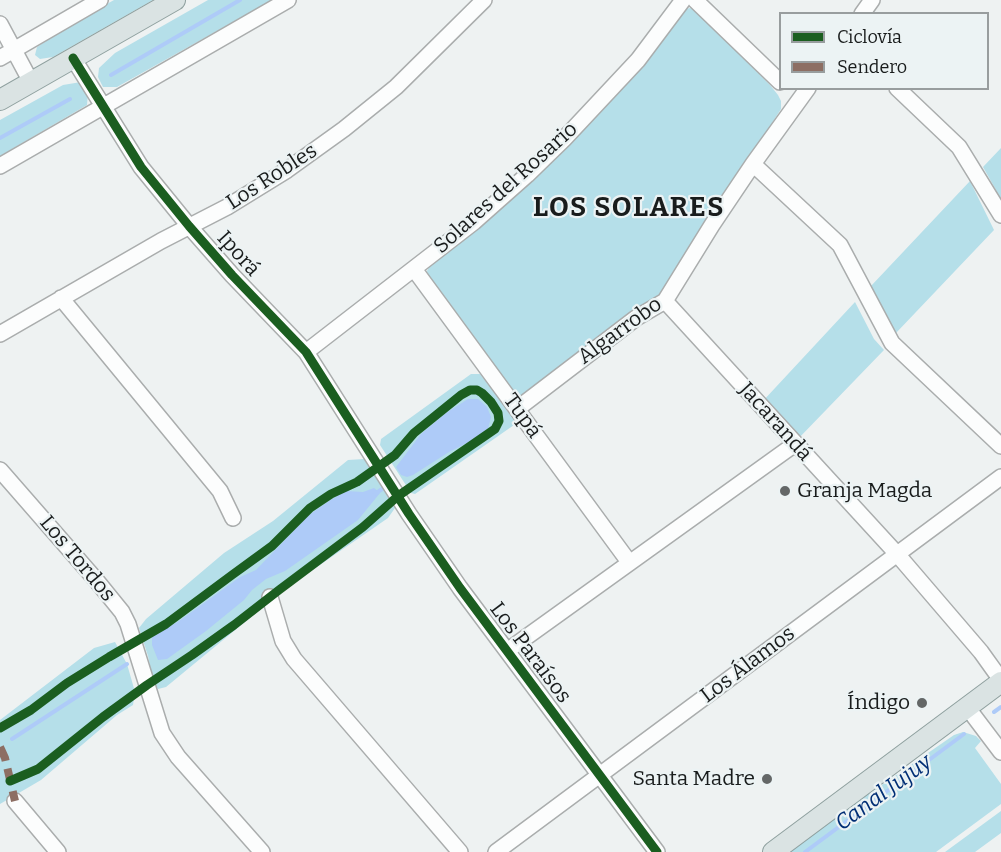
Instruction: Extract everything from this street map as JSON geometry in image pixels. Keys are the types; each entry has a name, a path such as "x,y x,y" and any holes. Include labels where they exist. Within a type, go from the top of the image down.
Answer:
{"main road":[{"path":"0,100 175,0"},
{"path":"773,852 1001,681"}],"street":[{"path":"7,54 100,0"},
{"path":"0,166 288,0"},
{"name":"Los Robles","path":"0,334 161,241 227,207 288,170 396,87 484,0"},
{"name":"Solares del Rosario","path":"306,352 474,222 527,175 638,60 683,0"},
{"path":"695,0 779,81"},
{"path":"0,24 7,54 31,82"},
{"name":"Iporá","path":"73,58 141,167 232,275 306,352 382,471"},
{"path":"899,90 959,147 1001,215"},
{"name":"Algarrobo","path":"517,409 636,318 664,301 753,164 804,95"},
{"path":"753,164 840,244 892,343 1001,446"},
{"name":"Tupá","path":"414,269 629,562"},
{"path":"61,298 220,491 233,518"},
{"name":"Jacarandá","path":"664,301 897,554 981,652 1001,681"},
{"path":"507,651 795,444"},
{"name":"Los Tordos","path":"0,470 122,612 128,624 162,733 178,757 262,852"},
{"name":"Los Paraísos","path":"382,471 460,588 657,852"},
{"name":"Los Álamos","path":"496,852 1001,477"},
{"path":"270,597 283,641 294,659 460,852"},
{"path":"967,706 1001,752"},
{"path":"15,801 58,852"}],"shaded area":[{"path":"114,0 153,0 53,57 40,59 35,55 37,47"},
{"path":"208,0 272,0 117,87 103,87 98,77 99,68 115,53"},
{"path":"690,8 696,10 770,85 781,101 781,109 669,285 658,298 523,398 518,398 428,280 427,271 430,265 481,226 557,158 652,52 681,10"},
{"path":"81,82 88,93 87,105 0,156 0,120 63,85"},
{"path":"1001,148 1001,199 983,167"},
{"path":"970,181 994,230 896,333 871,286"},
{"path":"855,302 874,339 884,350 797,440 762,402"},
{"path":"471,374 480,374 514,418 514,425 415,494 411,493 380,445 381,439"},
{"path":"364,459 395,508 388,518 285,589 166,687 158,689 153,681 139,628 146,619 224,553 273,521 348,460"},
{"path":"115,642 127,664 135,692 133,705 117,715 41,780 0,804 0,720 94,648"},
{"path":"963,732 976,736 981,741 975,748 1001,784 1001,804 936,852 789,852 954,735"},
{"path":"1001,811 1001,833 975,852 945,852"}],"water":[{"path":"468,399 478,399 487,407 491,417 488,429 413,475 407,477 401,475 396,467 421,434 446,413"},
{"path":"374,488 380,493 358,520 285,571 266,579 206,631 167,659 158,660 152,645 152,637 179,621 240,577 256,570 309,515 329,501 346,491 363,492"}],"waterway":[{"path":"111,75 240,0"},
{"path":"0,138 70,99"},
{"path":"375,494 382,489"},
{"path":"12,739 127,664"},
{"name":"Canal Jujuy","path":"994,712 1001,707"},
{"name":"Canal Jujuy","path":"805,852 964,734"}],"marked path":[{"path":"0,747 5,758 15,801"}],"cycle path":[{"path":"73,58 141,167 232,275 306,352 409,514 460,588 657,852"},
{"path":"0,728 31,710 67,683 166,624 272,546 310,508 331,494 357,482 395,455 414,433 461,395 470,390 477,390 491,402 498,413 499,421 495,429 398,496 363,527 234,625 103,717 38,769 10,781"}],"place":[{"name":"Granja Magda","path":"785,491"},
{"name":"Índigo","path":"922,703"},
{"name":"Santa Madre","path":"767,779"}],"district":[{"name":"LOS SOLARES","path":"629,208"}]}
